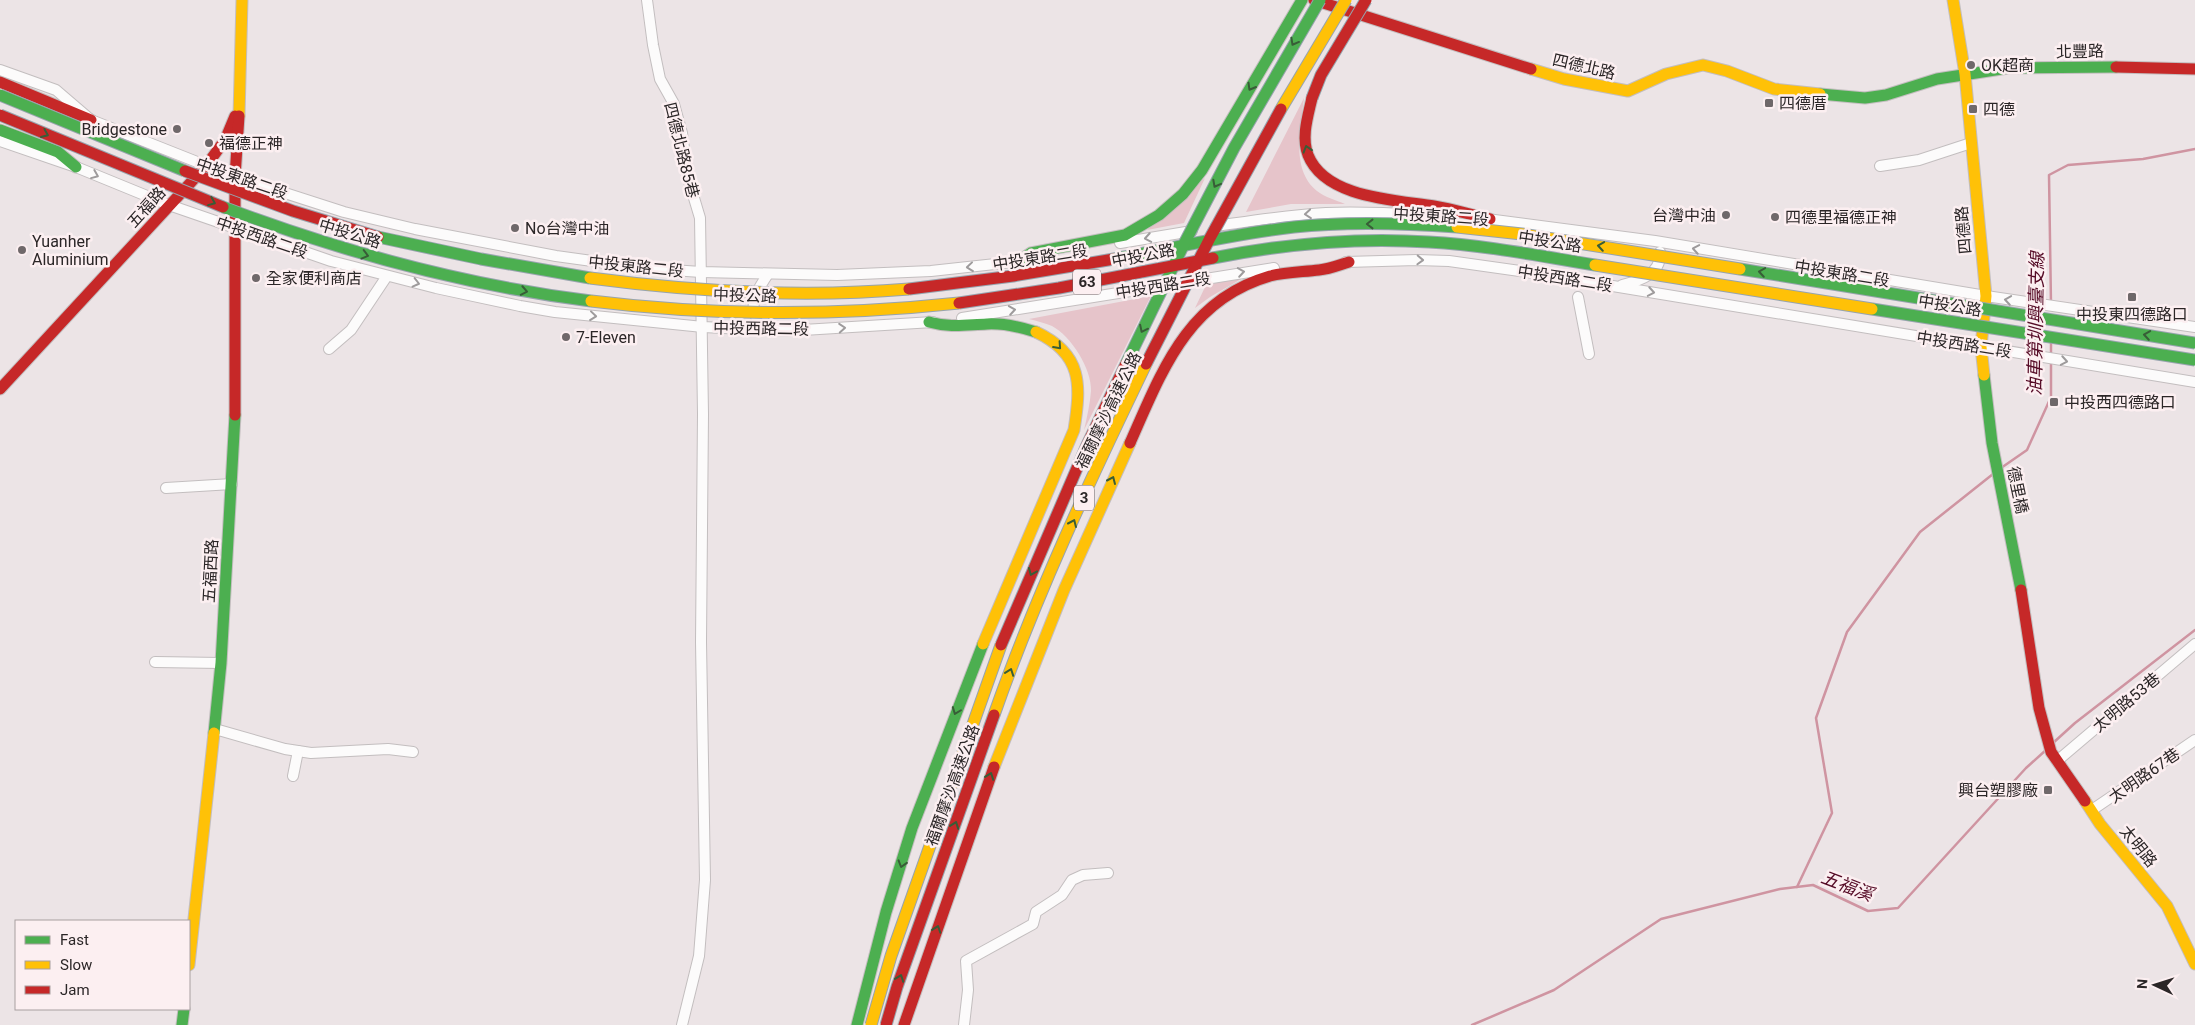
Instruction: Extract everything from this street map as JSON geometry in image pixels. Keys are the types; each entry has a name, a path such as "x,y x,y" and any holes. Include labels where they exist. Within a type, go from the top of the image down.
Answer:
{"main road":[{"name":"五福路","path":"235,177 240,104 242,0"},
{"path":"1018,262 1031,253 1125,235 1159,215 1183,194 1202,170 1302,0"},
{"name":"四德北路","path":"1314,0 1564,79 1615,90 1628,91 1666,74 1688,67 1703,65 1727,71 1774,89 1865,98 1886,95 1937,79 1965,74"},
{"name":"福爾摩沙高速公路","path":"871,1025 891,956 1000,647 1051,528 1087,446 1185,242 1234,148 1320,0"},
{"name":"福爾摩沙高速公路","path":"886,1025 897,987 1016,655 1072,525 1204,249 1258,149 1346,0"},
{"path":"1366,0 1321,75 1312,98 1305,118 1305,144 1308,154 1319,172 1344,190 1364,196 1436,207 1490,219"},
{"name":"四德路","path":"1953,0 1965,74 1986,296 1981,347 1994,457"},
{"name":"北豐路","path":"1965,74 2008,68 2134,67 2195,69"},
{"path":"0,82 91,120"},
{"name":"中投公路","path":"0,95 244,195 340,227 415,246 557,274 644,286 819,294 884,291 978,281 1051,270 1300,226 1343,224 1444,225 1522,234 2195,342"},
{"name":"五福路","path":"0,389 206,166 225,140 240,104"},
{"name":"中投公路","path":"0,115 244,214 334,246 409,267 460,278 557,297 606,303 687,309 808,312 930,306 1046,289 1260,250 1331,242 1416,241 1516,252 2195,360"},
{"path":"0,130 58,152 76,167"},
{"name":"五福西路","path":"190,956 221,663 232,484 236,379 235,177"},
{"path":"904,1025 1027,676 1070,575 1162,373 1193,323 1217,302 1249,284 1272,276 1326,269 1349,262"},
{"path":"857,1025 893,892 921,801 985,638 1074,430 1079,405 1079,388 1073,369 1064,353 1054,341 1044,334 1012,325 994,324 951,327 929,322"},
{"name":"德里橋","path":"1994,457 2021,589 2039,708 2054,757"},
{"name":"太明路","path":"2054,757 2124,854 2167,906 2195,964"},
{"path":"182,1025 184,1010"}],"street":[{"name":"四德北路85巷","path":"648,0 652,45 660,79 674,104 682,133 688,178 700,218 703,327 701,642 705,880 699,956 682,1025"},
{"path":"1366,15 1376,0"},
{"path":"1325,20 1332,6"},
{"name":"中投東路二段","path":"0,70 56,90 91,120 235,177 344,212 415,229 556,256 643,268 701,272 837,275 931,271 1018,262 1270,218 1326,213 1376,212 1490,219 1655,241 1986,296 2195,327"},
{"name":"中投西路二段","path":"0,141 76,167 234,228 331,261 487,299 555,312 703,327 787,331 929,322 1261,269 1349,262 1417,260 1450,262 1616,286 2195,382"},
{"path":"1880,166 1919,160 1971,143"},
{"path":"1616,286 1639,281 1654,271 1660,257 1659,247 1655,241"},
{"path":"764,329 754,315 753,304 758,290 768,274"},
{"path":"329,348 351,330 387,276"},
{"path":"1578,297 1589,354"},
{"path":"166,488 232,484"},
{"name":"太明路53巷","path":"2054,757 2195,644"},
{"path":"155,662 221,663"},
{"path":"215,729 298,751 334,753 388,749 413,752"},
{"name":"太明路67巷","path":"2092,810 2195,740"},
{"path":"294,776 298,751"},
{"path":"964,1025 968,990 966,961 1033,924 1036,912 1062,896 1072,880 1083,875 1108,873"}],"shaded area":[{"path":"1304,98 1299,147 1303,172 1317,191 1345,204 1291,204 1246,212"},
{"path":"1205,178 1184,223 1147,230"},
{"path":"1243,278 1210,297 1195,308 1206,285"},
{"path":"1151,296 1084,430 1091,391 1084,363 1073,345 1059,331 1052,326 1029,319"}],"waterway":[{"name":"油車第圳興臺支線","path":"2051,304 2049,175 2068,165 2143,159 2195,149"},
{"name":"油車第圳興臺支線","path":"2051,342 2051,356"},
{"name":"油車第圳興臺支線","path":"2001,468 2027,450 2051,397 2051,362"},
{"name":"油車第圳興臺支線","path":"1797,887 1832,813 1816,718 1847,632 1920,532 1993,474"},
{"name":"五福溪","path":"2053,743 2075,723 2195,630"},
{"name":"五福溪","path":"1472,1025 1554,990 1661,919 1780,889 1813,885 1868,911 1898,908 2026,768 2046,750"}],"traffic: fast":[{"path":"1019,261 1031,253 1125,235 1159,215 1183,194 1202,170 1302,0"},
{"path":"1126,364 1185,242 1234,148 1320,0"},
{"path":"1820,94 1865,98 1886,95 1937,79 2008,68 2116,67"},
{"path":"0,95 185,171"},
{"path":"0,130 58,152 76,167"},
{"path":"223,207 313,238 404,265 497,286 591,301"},
{"path":"1114,259 1226,237 1294,227 1376,223 1457,227"},
{"path":"378,237 481,259 590,278"},
{"path":"1213,258 1294,245 1375,240 1450,243 1595,265"},
{"path":"1740,269 2195,343"},
{"path":"1872,309 2195,360"},
{"path":"929,322 951,326 1000,324 1036,332"},
{"path":"1984,375 1992,443 2021,590"},
{"path":"214,733 221,663 235,415"},
{"path":"857,1025 886,912 912,828 983,644"},
{"path":"182,1025 184,1010"}],"traffic: slow":[{"path":"239,116 242,0"},
{"path":"1281,109 1346,0"},
{"path":"1953,0 1965,74 1986,296 1981,347 1984,375"},
{"path":"1531,69 1564,79 1628,91 1666,74 1703,65 1727,71 1774,89 1820,94"},
{"path":"1457,227 1522,234 1740,269"},
{"path":"1595,265 1872,309"},
{"path":"590,278 670,287 749,292 829,293 909,289"},
{"path":"591,301 637,306 775,313 867,310 959,303"},
{"path":"983,644 1074,430 1078,399 1075,372 1071,361 1063,350 1036,332"},
{"path":"994,715 1046,581 1146,364"},
{"path":"994,767 1064,590 1130,443"},
{"path":"871,1025 891,956 1001,645"},
{"path":"190,956 214,733"},
{"path":"2085,801 2100,824 2167,906 2195,964"}],"traffic: jam":[{"path":"1314,0 1531,69"},
{"path":"1312,98 1321,75 1366,0"},
{"path":"2116,67 2195,69"},
{"path":"0,82 91,120"},
{"path":"1312,98 1306,126 1306,148 1317,169 1329,180 1345,188 1381,199 1441,207 1490,219"},
{"path":"1146,364 1210,238 1281,109"},
{"path":"0,115 223,207"},
{"path":"0,389 206,166 225,140 235,116"},
{"path":"235,415 235,177 239,116"},
{"path":"185,171 293,211 378,237"},
{"path":"959,303 1059,288 1213,258"},
{"path":"909,289 1013,276 1114,259"},
{"path":"1130,443 1166,365 1198,320 1218,302 1241,287 1270,276 1331,268 1349,262"},
{"path":"1001,645 1087,445 1126,364"},
{"path":"2021,590 2039,708 2051,752 2085,801"},
{"path":"886,1025 897,987 994,715"},
{"path":"904,1025 994,767"}],"place":[{"name":"OK超商","path":"1971,65"},
{"name":"四德厝","path":"1769,103"},
{"name":"四德","path":"1973,109"},
{"name":"Bridgestone","path":"177,129"},
{"name":"福德正神","path":"209,143"},
{"name":"台灣中油","path":"1726,215"},
{"name":"四德里福德正神","path":"1775,217"},
{"name":"No台灣中油","path":"515,228"},
{"name":"Yuanher Aluminium","path":"22,250"},
{"name":"全家便利商店","path":"256,278"},
{"name":"中投東四德路口","path":"2132,297"},
{"name":"7-Eleven","path":"566,337"},
{"name":"中投西四德路口","path":"2054,402"},
{"name":"興台塑膠廠","path":"2048,790"}]}
